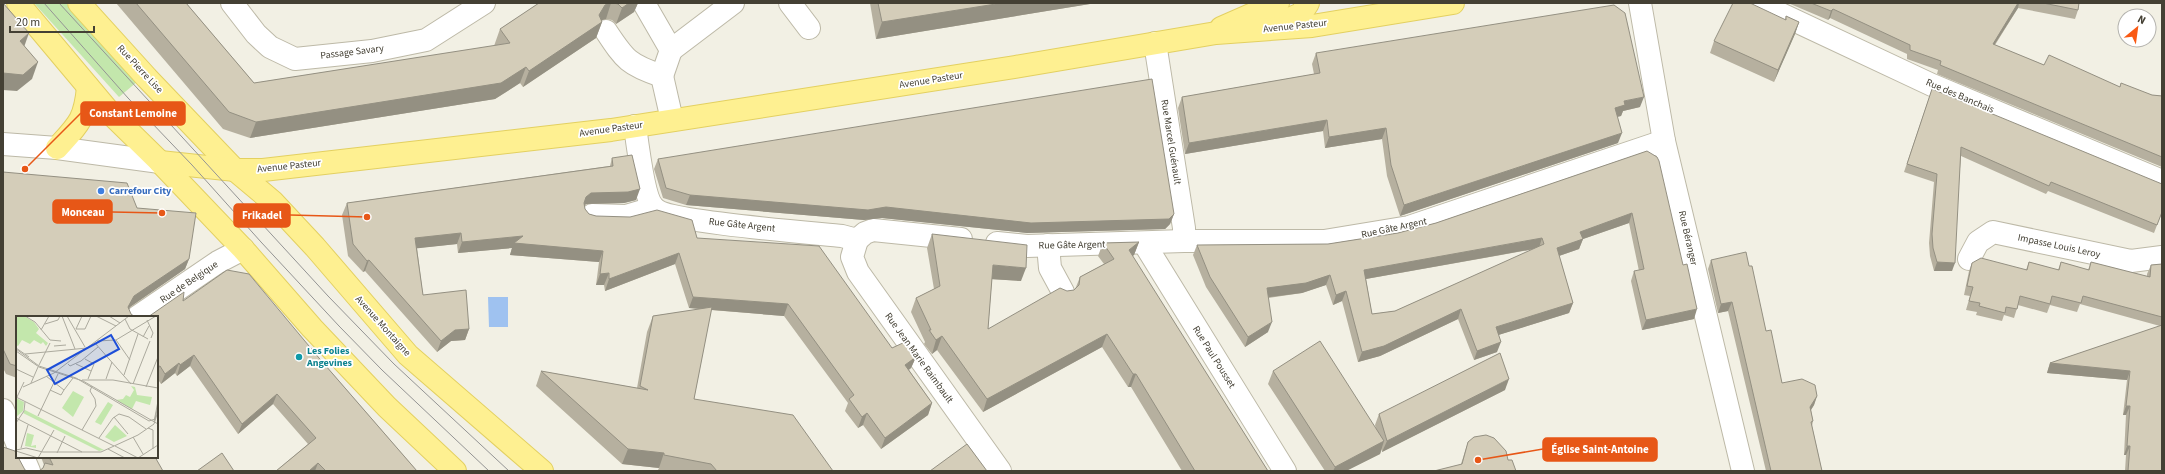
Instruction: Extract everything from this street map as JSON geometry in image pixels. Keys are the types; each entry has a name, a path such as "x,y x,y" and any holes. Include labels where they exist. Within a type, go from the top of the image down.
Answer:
{"main road":[{"path":"18,3 111,114 160,162 243,249 312,328 387,407 455,471"},
{"name":"Rue Pierre Lise","path":"79,3 147,78 235,170"},
{"path":"1221,29 1235,3"},
{"name":"Avenue Pasteur","path":"160,162 235,170 292,168 341,160 634,126 1015,67 1155,43 1221,29 1278,3"},
{"path":"1265,30 1301,14 1308,3"},
{"path":"1348,3 1374,14"},
{"name":"Avenue Pasteur","path":"1221,29 1265,30 1312,26 1374,14 1454,3"},
{"path":"57,148 78,125 83,116 88,87"},
{"name":"Avenue Montaigne","path":"235,170 273,202 408,355 542,471"}],"street":[{"name":"Passage Savary","path":"232,3 256,34 270,47 295,59 372,51 426,40 484,3"},
{"path":"672,120 662,76 671,50 733,3"},
{"path":"790,3 809,28"},
{"name":"Rue Béranger","path":"1640,3 1664,141 1743,471"},
{"name":"Rue des Banchais","path":"1762,3 1766,7 1932,85 2162,181"},
{"path":"645,4 671,50"},
{"path":"606,31 625,59 639,69 662,76"},
{"name":"Rue Marcel Guénault","path":"1155,43 1184,228 1184,241"},
{"path":"592,215 626,216 653,208 647,196 634,126"},
{"name":"Rue Gâte Argent","path":"653,208 662,213 692,219 842,236 857,240 865,233 873,230 880,230 1027,246 1184,241 1324,242 1409,227 1664,141"},
{"name":"Avenue Pasteur","path":"3,144 57,148 160,162"},
{"name":"Impasse Louis Leroy","path":"1969,259 1978,242 1993,232 2131,261 2162,257"},
{"name":"Rue Jean Marie Raimbault","path":"857,240 852,257 858,272 1000,471"},
{"name":"Rue Paul Pousset","path":"1144,243 1285,471"},
{"path":"1048,245 1050,268 1063,292"},
{"name":"Rue de Belgique","path":"138,316 218,262 243,249"},
{"path":"16,401 3,410 16,441"},
{"path":"23,458 29,471"}],"green space":[{"path":"34,3 66,3 138,81 119,97"}],"water":[{"path":"488,297 508,297 508,327 489,327"}],"building":[{"path":"3,3 29,33 20,41 38,62 23,75 3,73"},
{"path":"136,3 186,3 254,83 510,43 500,29 539,3 610,3 605,5 599,15 602,22 529,71 526,67 501,83 256,122 229,112"},
{"path":"614,3 629,3 622,8 618,4"},
{"path":"878,3 1002,3 882,22"},
{"path":"1733,3 1750,3 1786,20 1786,16 1799,22 1778,70 1714,41"},
{"path":"1811,3 2018,3 1993,44 2044,65 2049,55 2120,87 2121,83 2152,95 2162,96 2162,157 1940,65 1941,61 1910,50 1910,45 1833,9 1831,11"},
{"path":"2043,3 2079,3 2078,10"},
{"path":"1614,5 1625,13 1644,97 1624,101 1625,105 1615,108 1622,133 1404,205 1391,165 1386,128 1329,137 1327,120 1189,143 1182,97 1320,73 1316,53"},
{"path":"1152,79 1174,214 1169,219 1031,223 886,207 868,210 690,195 666,188 658,159"},
{"path":"1932,89 2162,184 2162,212 2157,225 2051,182 2049,186 1961,147 1955,263 1937,262 1933,248 1932,234 1937,174 1907,164"},
{"path":"1647,151 1657,157 1659,161 1683,265 1687,264 1697,309 1646,320 1634,271 1644,269 1632,213 1580,232 1583,239 1557,248 1573,303 1496,327 1501,342 1477,351 1461,309 1384,346 1362,352 1346,291 1336,295 1330,275 1306,283 1267,288 1272,322 1248,337 1210,277 1197,245 1328,244 1398,233 1436,223","holes":["1542,238 1544,244 1395,311 1372,314 1364,270"]},
{"path":"632,155 640,189 628,192 591,193 586,197 584,203 585,209 589,214 596,216 630,217 657,210 692,220 697,238 819,246 892,348 905,342 916,357 905,365 932,403 885,438 867,413 862,417 849,399 854,395 788,304 693,297 679,253 609,279 609,273 600,274 603,251 514,243 523,236 462,242 461,233 415,238 423,295 466,290 469,329 455,330 441,341 353,244 347,203 613,166 612,158"},
{"path":"3,172 127,183 137,208 196,213 189,259 134,296 128,307 134,316 16,316 16,366 10,364 3,349"},
{"path":"932,234 1027,245 1026,268 993,265 988,329 1060,288 1067,291 1074,290 1079,285 1080,277 1114,259 1103,243 1139,242 1129,250 1268,471 1195,471 1136,374 1133,374 1107,334 987,399 942,336 936,340 929,330 931,330 916,298 940,286"},
{"path":"1746,252 1749,266 1752,266 1766,331 1771,330 1782,383 1802,379 1815,385 1817,396 1810,407 1813,421 1811,422 1822,471 1771,471 1732,302 1721,304 1711,260"},
{"path":"1981,258 2027,270 2029,262 2059,270 2061,262 2089,270 2091,262 2150,277 2151,265 2162,264 2162,317 2083,296 2081,303 2052,296 2050,304 2020,296 2017,309 2006,307 2005,313 1979,306 1980,303 1969,301 1973,287 1967,286 1972,263"},
{"path":"227,270 249,274 319,358 417,471 326,471 318,463 309,471 276,471 316,438 277,394 242,424 194,355 180,365 179,363 165,374 160,366 158,367 158,316 149,316 184,292 183,301"},
{"path":"712,307 694,399 793,415 833,471 717,471 711,464 664,455 664,453 628,449 541,371 648,390 640,386 653,316"},
{"path":"2162,325 2162,471 2128,471 2130,446 2127,446 2130,406 2126,406 2130,371 2050,363"},
{"path":"1320,341 1384,441 1335,467 1273,371"},
{"path":"1500,353 1509,379 1387,441 1379,414"},
{"path":"1486,435 1494,438 1506,451 1508,460 1512,460 1516,471 1434,471 1462,464 1468,442 1474,437"},
{"path":"967,444 987,471 930,471"},
{"path":"3,447 15,451 16,458 19,458 27,471 3,471"},
{"path":"222,453 234,471 197,471"},
{"path":"50,458 156,458 163,471 39,471 43,468 45,463 53,465"}],"tram line":[{"path":"44,3 128,98 192,165 339,326 382,370 489,471"},
{"path":"59,3 328,296 394,364 509,471"}],"place":[{"name":"Constant Lemoine","path":"25,169"},
{"name":"Carrefour City","path":"101,191"},
{"name":"Monceau","path":"162,213"},
{"name":"Frikadel","path":"367,217"},
{"name":"Les Folies Angevines","path":"299,357"},
{"name":"Église Saint-Antoine","path":"1478,460"}]}
